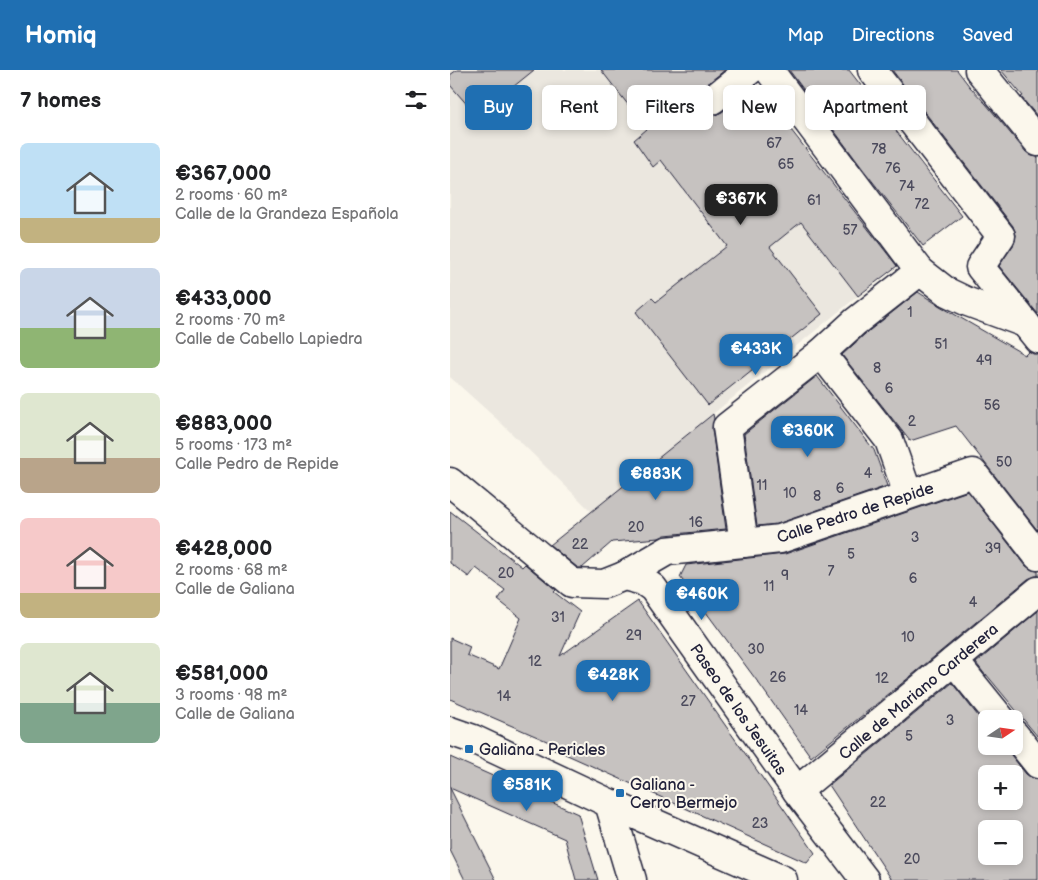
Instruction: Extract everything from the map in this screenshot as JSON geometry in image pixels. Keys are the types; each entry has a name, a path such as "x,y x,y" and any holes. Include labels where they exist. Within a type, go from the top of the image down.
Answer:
{"street":[{"path":"713,99 750,70"},
{"path":"769,70 920,271 947,292 1032,331"},
{"path":"872,70 1001,236 980,267 1032,331"},
{"path":"979,70 1038,142"},
{"path":"744,543 727,426 821,353 855,322 920,271"},
{"path":"821,353 889,440 908,494"},
{"name":"Calle Pedro de Repide","path":"624,576 668,551 780,539 972,473 1038,556"},
{"path":"450,482 572,583 604,584 624,576"},
{"name":"Paseo de los Jesuitas","path":"624,576 643,581 652,588 797,791 864,880"},
{"name":"Calle de Mariano Carderera","path":"797,791 1038,590"},
{"path":"954,661 994,710"},
{"path":"450,731 473,739 783,880"},
{"path":"1023,745 1038,764"},
{"path":"609,802 632,880"}],"shaded area":[{"path":"450,70 683,70 695,85 627,85 627,130 713,130 713,109 723,122 723,130 729,130 858,296 592,512 500,422 450,377"}],"building":[{"path":"457,70 534,70 515,85 465,85 465,102 450,85 450,75"},
{"path":"601,70 725,70 706,85 627,85 627,103 617,91 617,85 613,85"},
{"path":"789,70 849,70 861,85 805,85 805,91"},
{"path":"892,70 957,70 1026,152 1038,157 1038,314 999,266 1014,244 1016,235 1013,226 926,114 926,85 904,85"},
{"path":"1001,70 1038,70 1038,117 1021,97 1023,96"},
{"path":"723,111 723,130 791,130 897,266 858,296 801,222 770,247 822,314 708,405 636,312 652,298 656,302 727,246 661,160 653,167 634,140 646,130 713,130 713,115"},
{"path":"834,130 895,130 962,216 923,246"},
{"path":"918,292 1025,355 1029,351 1033,354 1038,354 1038,531 956,426 910,441 842,355"},
{"path":"817,376 874,450 887,486 777,524 757,526 744,434"},
{"path":"713,414 712,429 726,529 612,542 582,568 578,568 550,545"},
{"path":"968,491 1026,566 1038,571 1038,576 1028,579 811,757 680,577 686,565 785,554"},
{"path":"450,511 522,567 525,564 556,590 554,592 580,612 560,656 638,601 815,853 807,863 554,749 556,745 450,699 450,638 470,647 467,655 499,669 521,618 498,600 505,590 476,568 469,577 450,563"},
{"path":"1038,611 1038,737 1023,719 1023,710 1016,710 976,663"},
{"path":"952,683 978,716 978,755 1011,755 1019,765 978,765 978,810 1023,810 1023,770 1032,778 1038,779 1038,880 892,880 829,785"},
{"path":"450,757 578,814 598,880 576,880 565,839 450,788"},
{"path":"450,788 496,880 465,880 450,850"}],"place":[{"name":"Galiana - Pericles","path":"469,749"},
{"name":"Galiana - Cerro Bermejo","path":"620,793"}]}
